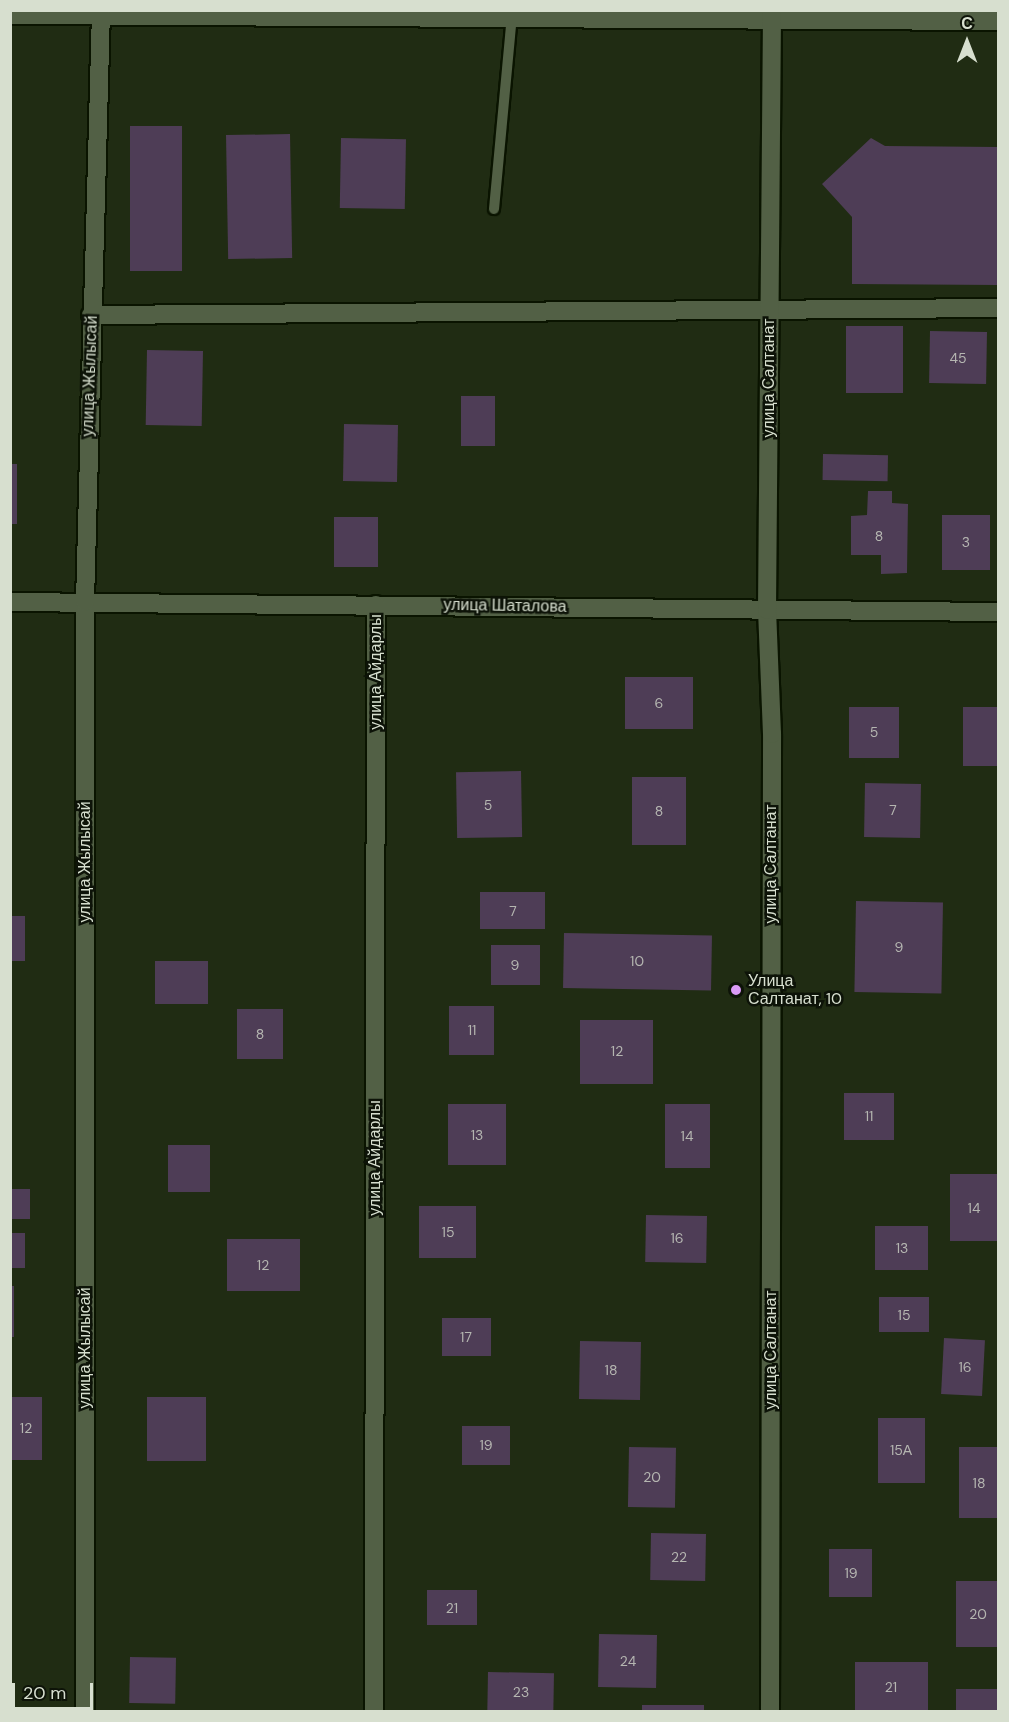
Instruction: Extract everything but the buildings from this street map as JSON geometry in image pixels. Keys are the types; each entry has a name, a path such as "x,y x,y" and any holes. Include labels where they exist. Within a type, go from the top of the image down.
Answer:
{"street":[{"path":"10,15 101,12 772,14 999,21"},
{"name":"улица Жылысай","path":"85,1712 85,602 101,12"},
{"name":"улица Салтанат","path":"770,1712 771,734 767,609 772,14"},
{"path":"91,315 999,308"},
{"name":"улица Шаталова","path":"10,602 999,612"},
{"name":"улица Айдарлы","path":"374,1712 376,604"}],"lane":[{"path":"494,209 512,15"}],"place":[{"name":"Улица Салтанат, 10","path":"736,990"}]}
